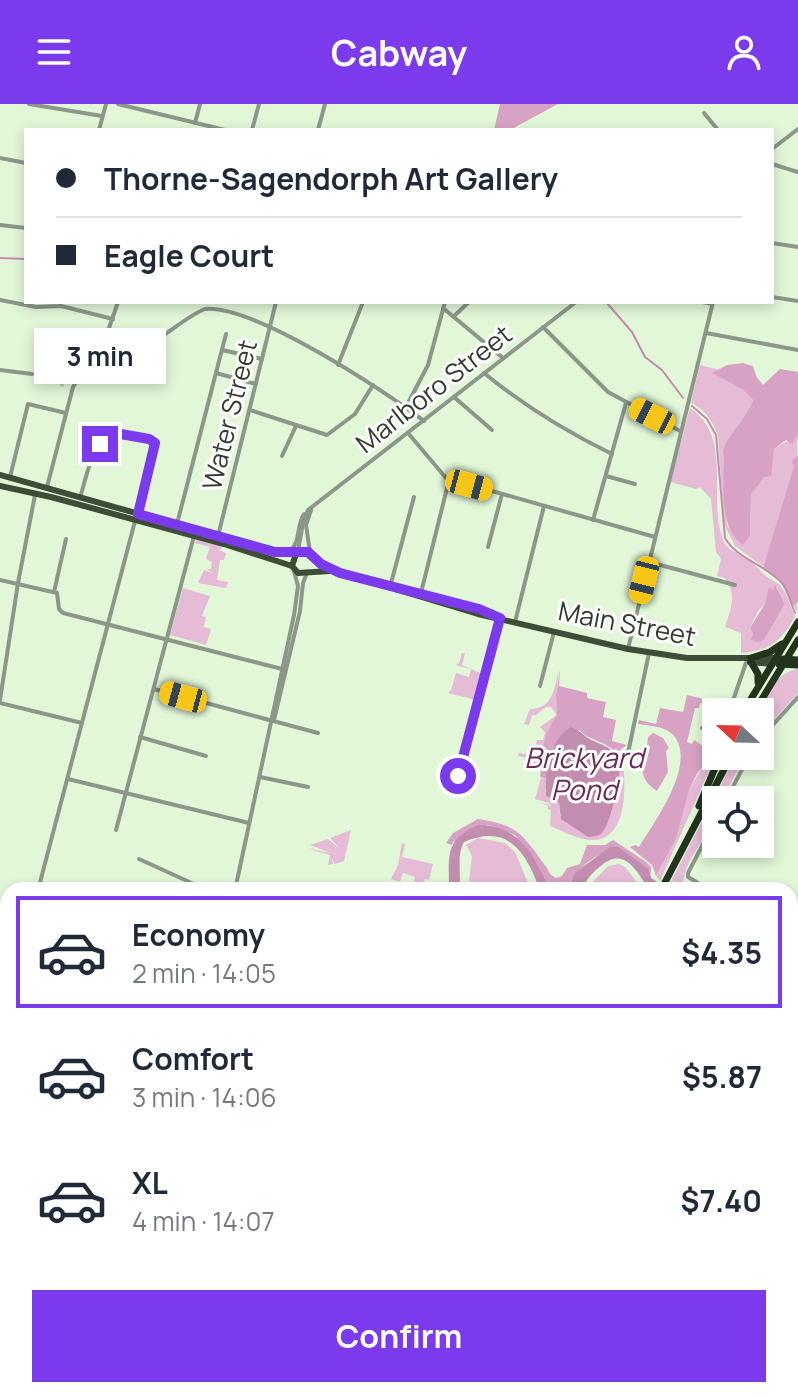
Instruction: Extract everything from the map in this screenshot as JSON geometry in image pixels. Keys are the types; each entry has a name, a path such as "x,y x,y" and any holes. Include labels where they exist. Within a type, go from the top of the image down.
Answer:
{"highway":[{"path":"761,698 795,636 798,622"},
{"path":"756,689 759,679 750,660 795,636"},
{"path":"751,698 779,661"},
{"name":"Main Street","path":"779,661 798,662"},
{"path":"684,842 714,770"},
{"path":"665,882 723,770"}],"main road":[{"path":"0,475 45,492 136,516 286,553 305,551 312,556 309,572 301,574 258,553 194,536 136,516 80,498 45,492 35,495 0,486"},
{"path":"292,567 296,553"},
{"name":"Main Street","path":"312,556 342,573 478,614 628,649 687,658 779,661"},
{"name":"Main Street","path":"309,572 342,573"},
{"name":"Main Street","path":"390,587 479,609 500,618"}],"street":[{"path":"29,104 102,116"},
{"path":"99,128 106,104"},
{"path":"118,104 216,128"},
{"path":"195,123 200,104"},
{"path":"253,128 259,104"},
{"path":"319,128 325,104"},
{"path":"704,113 716,128"},
{"path":"774,147 798,129"},
{"path":"0,158 24,163"},
{"path":"774,165 798,172"},
{"path":"0,225 24,228"},
{"path":"774,243 798,247"},
{"path":"774,297 798,301"},
{"path":"0,300 36,307 54,304 113,319"},
{"path":"45,492 73,387 103,338 117,304"},
{"name":"Water Street","path":"218,536 276,304"},
{"path":"338,365 362,304"},
{"path":"454,316 467,304"},
{"name":"Marlboro Street","path":"308,510 573,304"},
{"path":"628,649 713,304"},
{"path":"444,305 503,358"},
{"path":"406,407 428,365 444,305"},
{"path":"103,338 125,349 142,348 192,315 209,309 254,320 373,385 424,421"},
{"path":"543,327 608,392 680,431"},
{"path":"705,332 798,350"},
{"path":"177,524 226,334"},
{"path":"222,350 262,359"},
{"path":"0,370 32,374"},
{"path":"216,373 256,384"},
{"path":"484,373 507,392 580,439 612,454"},
{"path":"66,385 73,387"},
{"path":"249,410 323,435 355,414 373,385"},
{"path":"454,397 492,430"},
{"path":"593,520 626,403"},
{"path":"10,478 28,404 66,413"},
{"path":"282,456 296,426"},
{"path":"40,882 155,447 154,441 113,433 100,444 94,455 80,498"},
{"path":"408,433 442,476 449,480 655,537"},
{"path":"606,476 635,484"},
{"path":"421,593 449,480"},
{"path":"488,547 502,494"},
{"path":"35,495 0,701 82,723"},
{"path":"390,587 414,497"},
{"path":"312,556 306,525 315,505"},
{"path":"515,622 544,506"},
{"path":"296,553 302,542 303,523 308,510"},
{"path":"286,553 296,545 300,521 308,510"},
{"path":"116,830 194,536"},
{"path":"54,592 66,539"},
{"path":"649,562 735,585"},
{"path":"237,882 297,600 297,583 292,567"},
{"path":"272,722 276,716 300,611 303,583 309,572"},
{"path":"0,580 58,594 59,609 63,613 282,669"},
{"path":"456,784 500,618"},
{"path":"540,686 554,632"},
{"path":"628,753 649,653"},
{"path":"735,698 750,660"},
{"path":"153,689 318,733"},
{"path":"774,724 798,697"},
{"path":"140,737 206,756"},
{"path":"259,777 308,787"},
{"path":"68,779 249,823"},
{"path":"696,882 688,877 688,873 702,846"},
{"path":"139,859 189,882"}],"shaded area":[{"path":"500,104 558,104 514,128 494,128"},
{"path":"743,363 753,366 763,385 780,369 798,372 798,443 797,435 792,444 786,440 774,449 771,476 764,477 751,495 750,535 743,545 735,537 726,515 723,450 753,400 743,390 712,373 727,365"},
{"path":"700,365 720,370 713,373 743,390 753,400 723,450 727,525 743,545 750,534 751,495 772,463 774,449 797,435 797,613 784,582 735,546 724,524 718,436 708,416 691,403"},
{"path":"690,408 703,420 711,434 717,468 718,521 724,542 781,586 795,617 774,643 760,650 741,653 741,633 725,627 732,596 725,578 717,576 721,559 716,552 711,499 700,487 696,489 670,482","holes":["776,586 785,604 764,640 753,634 750,628 765,604 770,588 773,590"]},
{"path":"798,455 798,602 792,606 782,583 763,569 794,466 792,461"},
{"path":"196,540 222,546 221,550 216,549 226,553 224,560 220,560 217,580 228,582 226,588 198,583 204,570 213,573 207,569 211,569 212,562 206,559 210,547 195,543"},
{"path":"775,585 785,604 764,640 751,640 753,634 750,628 765,604 769,587 773,590"},
{"path":"183,588 210,596 202,616 206,617 204,627 211,629 206,645 170,635"},
{"path":"465,653 462,665 471,669 456,665"},
{"path":"471,669 480,673 477,687 484,670 476,700 448,693 456,673 469,677"},
{"path":"798,669 798,693 774,720 774,698 765,698 779,678"},
{"path":"559,670 556,695 557,715 551,707 546,707 532,715 529,725 524,724 530,709 548,702"},
{"path":"560,670 559,686 606,702 603,717 616,720 612,741 627,745 616,753 579,730 553,747 547,779 540,777 541,770 532,768 540,757 557,714"},
{"path":"687,695 702,699 699,708 695,708 687,742 692,744 694,740 702,746 702,768 690,787 676,839 656,875 652,865 630,847 639,847 663,809 677,777 680,748 667,730 638,724 639,720 656,724 660,708 683,712"},
{"path":"556,715 536,764 527,769 530,759 518,756 519,753 531,755 531,758 537,740 543,740 545,732 540,727"},
{"path":"653,733 663,738 669,748 666,751 668,772 657,791 643,774 648,737"},
{"path":"621,751 623,804 614,830 605,837 587,840 550,826 551,810 548,805 535,802 548,804 552,808 549,803 535,799 541,778 547,779 545,791 559,803 560,816 614,800 620,769 616,753"},
{"path":"702,768 709,770 660,881 655,874 676,839 690,787"},
{"path":"729,770 738,770 729,786 720,786"},
{"path":"478,819 502,824 517,832 530,845 556,878 562,876 567,868 580,864 587,845 605,845 613,840 646,862 651,867 651,875 649,869 619,847 588,862 570,882 545,882 515,835 488,825 452,845 446,843 453,833"},
{"path":"702,822 702,840 683,882 673,882"},
{"path":"351,830 344,861 335,864 332,858 333,864 328,865 330,855 306,848 331,853 310,845 328,839 340,849 330,838"},
{"path":"478,838 505,843 515,852 528,882 469,882 472,856 466,845"},
{"path":"402,843 405,844 402,857 433,864 429,880 425,879 424,882 414,882 415,877 403,873 400,882 391,879 398,865"},
{"path":"619,864 625,867 637,882 593,882 608,866"}],"water":[{"name":"Brickyard Pond","path":"571,727 610,749 620,761 612,811 605,829 597,836 588,837 561,819 559,803 546,796 546,777 553,748"},
{"path":"478,825 493,826 515,837 532,855 546,882 537,882 529,864 514,845 493,836 464,842 460,853 459,882 449,882 451,850 467,831"},
{"path":"610,847 619,847 649,869 651,878 657,882 644,882 630,864 618,858 602,865 586,882 570,882 576,872"}],"waterway":[{"path":"0,258 24,259"},
{"path":"608,304 632,332 645,357 662,370 683,398"},
{"path":"692,406 707,419 716,435 725,538 737,551 782,583 795,613"}],"tunnel":[{"path":"60,384 66,385"}],"route":[{"path":"100,444 115,433 154,441 138,514 275,552 308,552 321,564 340,573 479,609 500,618 458,776"}]}
